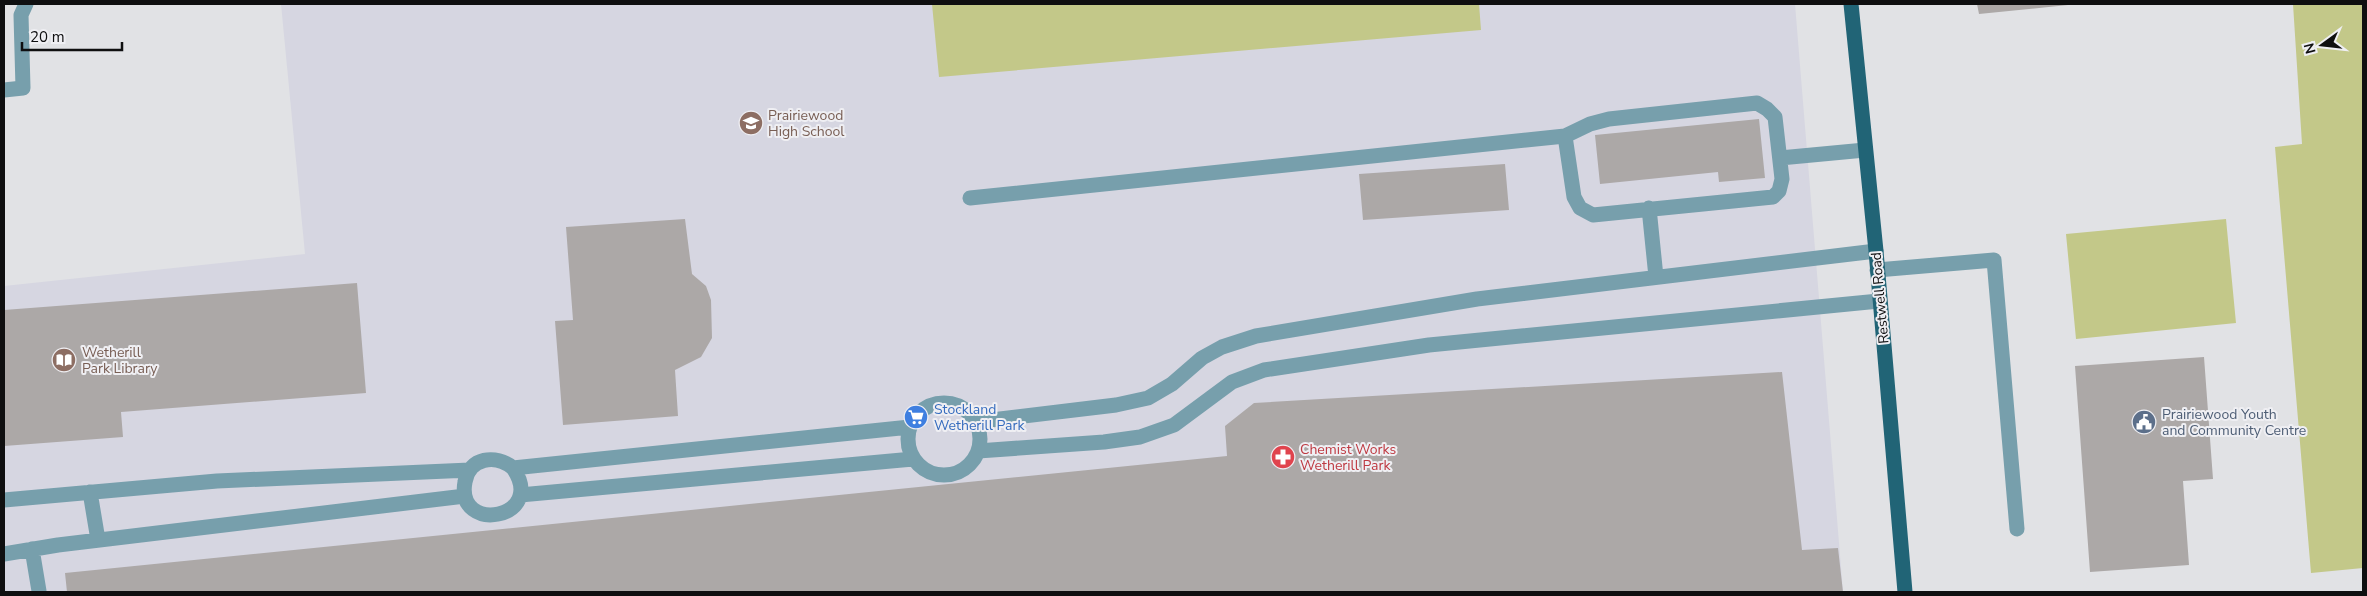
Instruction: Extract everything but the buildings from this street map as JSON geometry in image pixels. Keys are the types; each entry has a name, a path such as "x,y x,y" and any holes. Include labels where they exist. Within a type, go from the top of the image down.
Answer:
{"main road":[{"name":"Restwell Road","path":"1851,4 1878,270 1905,592"}],"street":[{"path":"4,90 23,88 21,15 26,4"},
{"path":"970,198 1565,136 1590,124 1609,119 1757,103 1775,117 1782,179 1779,191 1773,197 1594,215 1580,208 1574,197 1565,136"},
{"path":"1780,158 1865,150"},
{"path":"1649,208 1656,277"},
{"path":"975,422 1116,405 1148,398 1172,384 1202,358 1222,347 1256,336 1477,299 1876,251"},
{"path":"1878,270 1994,260 2017,530"},
{"path":"978,451 1104,442 1140,437 1174,425 1232,382 1264,370 1429,345 1880,301"},
{"path":"942,403 954,404 966,410 975,422 980,440 978,451 973,461 965,469 943,476 932,474 913,459 908,448 910,428 918,413 929,406 942,403"},
{"path":"513,468 910,428"},
{"path":"4,500 217,481 470,470 486,460 496,459 513,468 518,476 520,495 510,510 492,516 476,510 465,496 464,486 470,470"},
{"path":"520,495 913,459"},
{"path":"90,492 98,540"},
{"path":"4,554 98,540 465,496"},
{"path":"32,549 39,591"}],"shaded area":[{"name":"Stockland Wetherill Park","path":"281,4 1795,4 1843,592 4,592 4,286 305,254"}],"green space":[{"path":"932,4 1479,4 1481,30 939,77"},
{"path":"2293,4 2363,4 2363,568 2311,573 2275,147 2302,144"},
{"path":"2226,219 2236,323 2076,339 2066,234"}],"place":[{"name":"Prairiewood High School","path":"751,123"},
{"name":"Wetherill Park Library","path":"64,360"},
{"name":"Stockland Wetherill Park","path":"916,417"},
{"name":"Prairiewood Youth and Community Centre","path":"2144,422"},
{"name":"Chemist Works Wetherill Park","path":"1283,457"}]}
